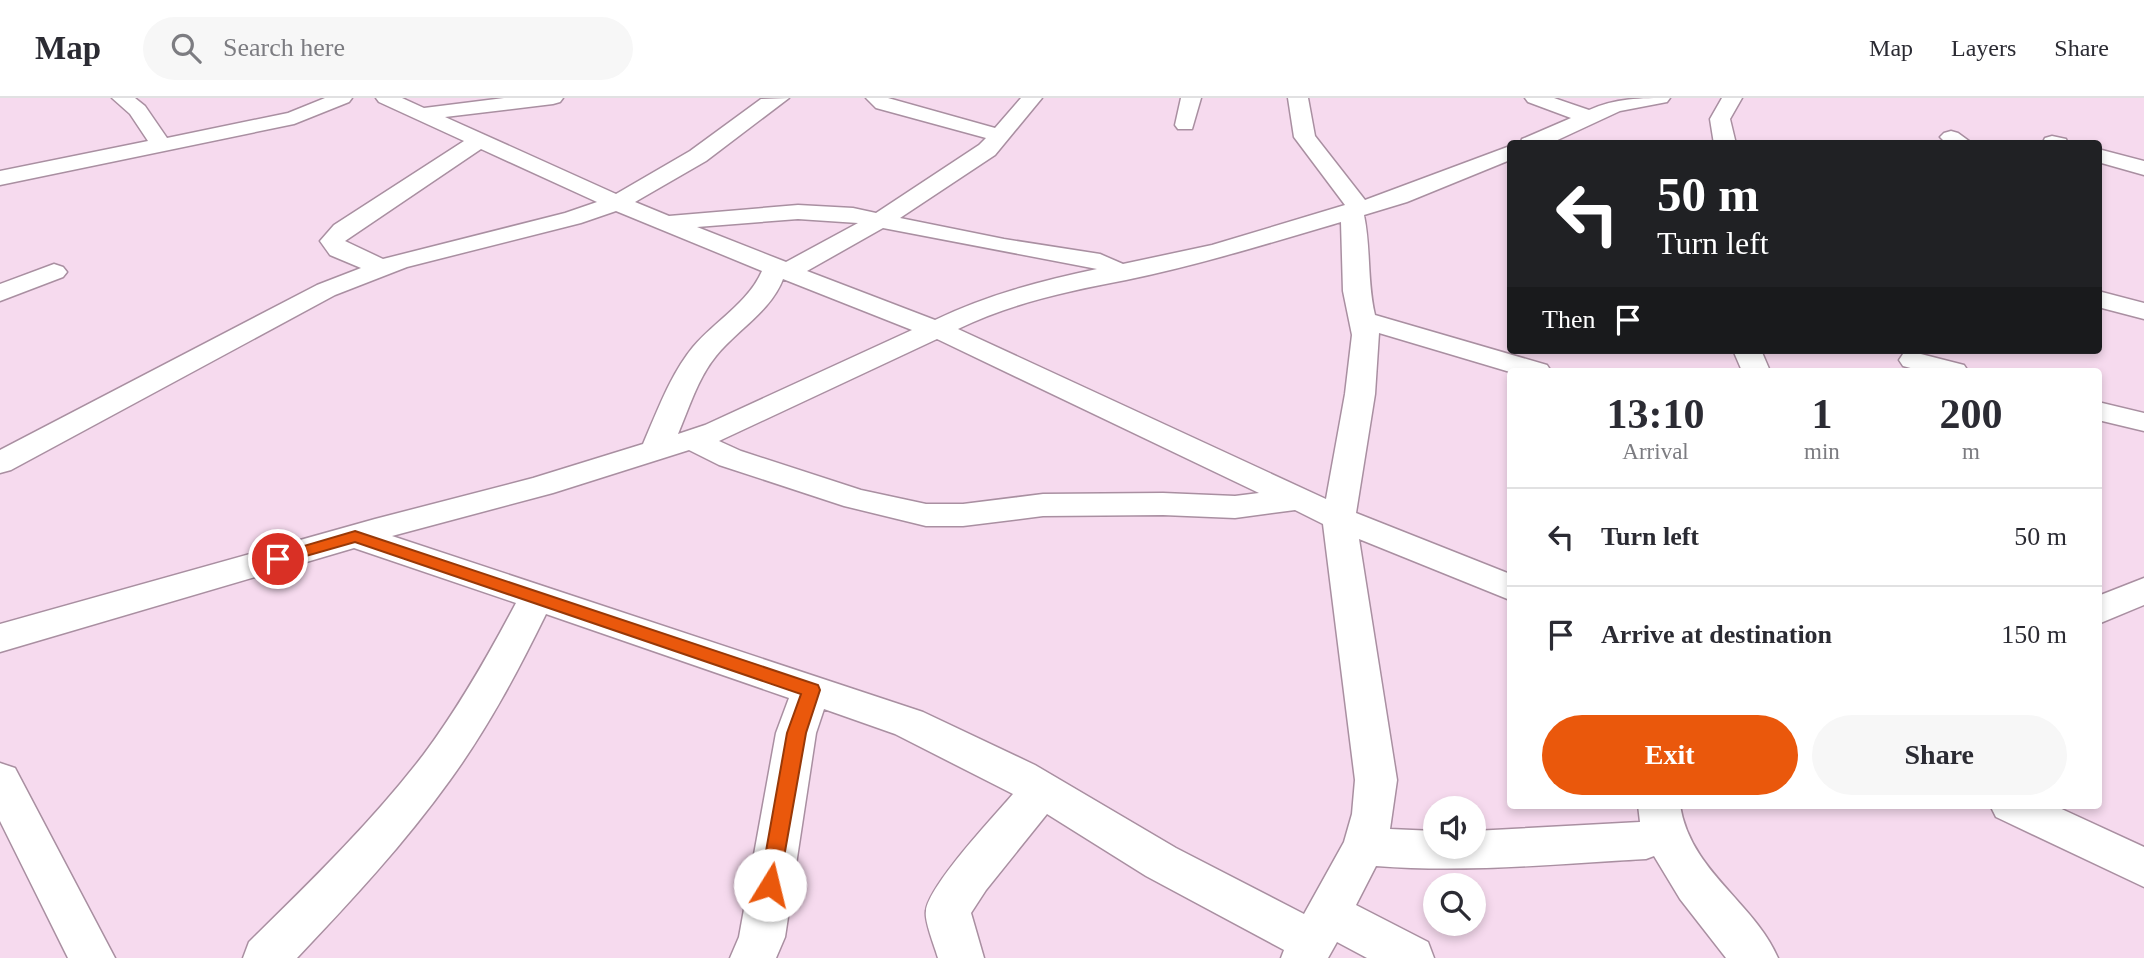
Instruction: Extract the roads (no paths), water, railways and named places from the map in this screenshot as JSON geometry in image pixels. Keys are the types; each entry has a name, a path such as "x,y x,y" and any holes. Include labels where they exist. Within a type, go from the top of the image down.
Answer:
{"street":[{"path":"122,98 138,110 161,145"},
{"path":"0,178 294,118 342,98"},
{"path":"386,98 784,277 937,329 1339,518 1507,587"},
{"path":"422,114 504,101 553,98"},
{"path":"0,463 326,290 384,268 483,239 573,218 617,202 698,156 758,110 779,98"},
{"path":"876,98 883,104 896,108 999,135"},
{"path":"656,450 681,391 703,353 784,277 881,219 987,150 1032,98"},
{"path":"1185,125 1191,98"},
{"path":"1298,98 1305,137 1355,210 1356,291 1366,335 1360,394 1339,518 1376,780 1373,814 1364,846 1315,938"},
{"path":"1535,98 1591,118"},
{"path":"1540,140 1591,118 1617,102 1660,98"},
{"path":"1724,140 1720,119 1732,98"},
{"path":"384,268 339,250 332,241 342,230 480,141"},
{"path":"0,638 355,536 542,486 692,440 728,427 979,309 1041,289 1217,251 1399,197 1507,154"},
{"path":"2102,156 2144,168"},
{"path":"664,222 798,212 881,219 1004,246 1100,261 1122,273"},
{"path":"0,293 54,272"},
{"path":"2102,300 2144,311"},
{"path":"1363,320 1528,368"},
{"path":"1912,360 1943,368"},
{"path":"2102,412 2144,422"},
{"path":"0,448 65,428"},
{"path":"692,440 730,458 830,491 926,515 963,515 1043,505 1163,504 1235,507 1299,499"},
{"path":"355,536 909,723 1020,777 1161,862 1315,938 1411,958"},
{"path":"2102,609 2144,590"},
{"path":"266,958 344,878 437,768 496,676 537,597"},
{"path":"753,958 762,937 796,733 811,690"},
{"path":"0,780 92,958"},
{"path":"961,958 948,911 970,876 1041,791"},
{"path":"2019,809 2144,868"},
{"path":"1364,846 1416,851 1646,840 1661,818"},
{"path":"1661,818 1683,867 1755,958"}]}
